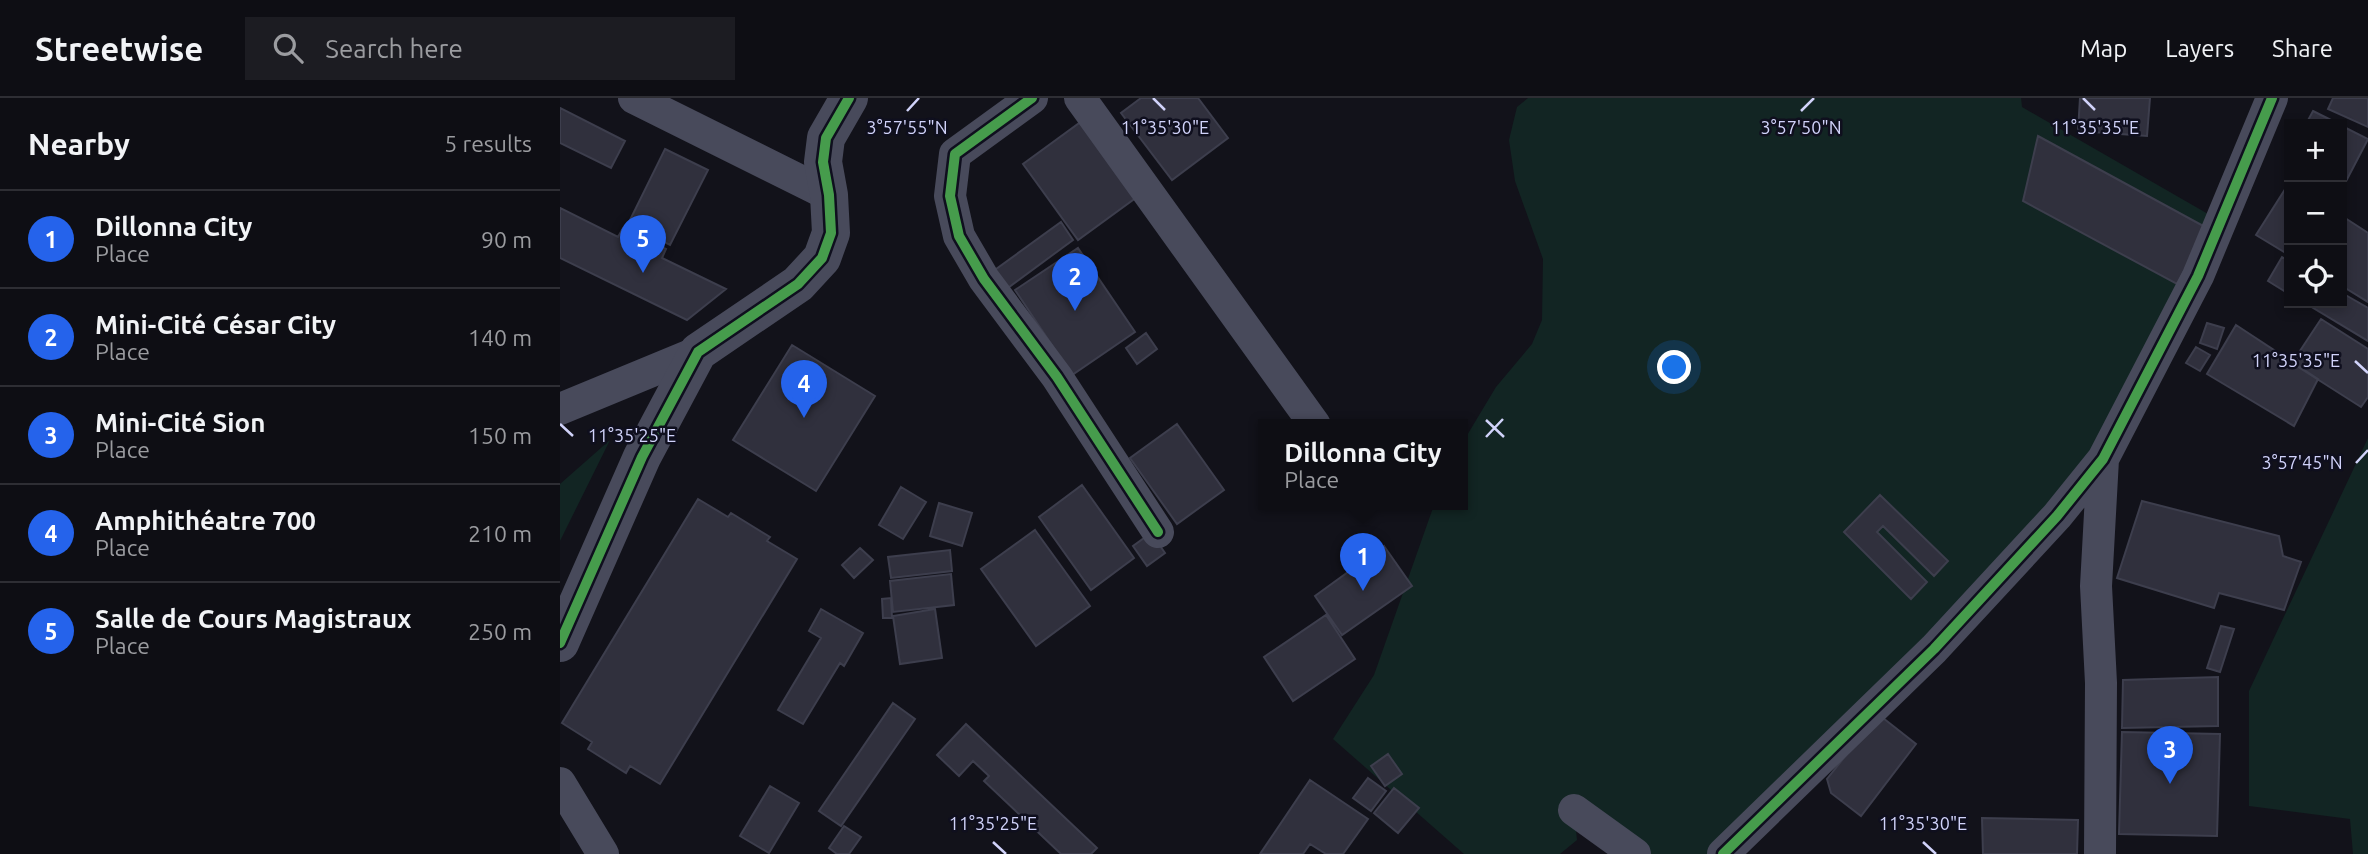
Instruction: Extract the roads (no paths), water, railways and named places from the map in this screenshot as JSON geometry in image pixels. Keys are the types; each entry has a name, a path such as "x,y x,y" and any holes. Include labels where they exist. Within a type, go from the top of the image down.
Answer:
{"street":[{"path":"634,98 830,195"},
{"path":"560,409 698,352 798,284 822,258 831,233 830,195 823,162 826,138 849,98"},
{"path":"1032,98 955,154 950,196 959,236 984,279 1057,377 1158,531"},
{"path":"1080,98 1311,419"},
{"path":"1723,854 1934,649 2057,516 2103,459 2198,276 2272,98"},
{"path":"560,643 642,457 698,352"},
{"path":"2099,854 2101,683 2096,586 2103,459"},
{"path":"560,783 603,854"},
{"path":"1574,810 1635,854"}],"place":[{"name":"Salle de Cours Magistraux","path":"643,273"},
{"name":"Mini-Cité César City","path":"1075,311"},
{"name":"Amphithéatre 700","path":"804,418"},
{"name":"Dillonna City","path":"1363,591"},
{"name":"Mini-Cité Sion","path":"2170,784"}]}
